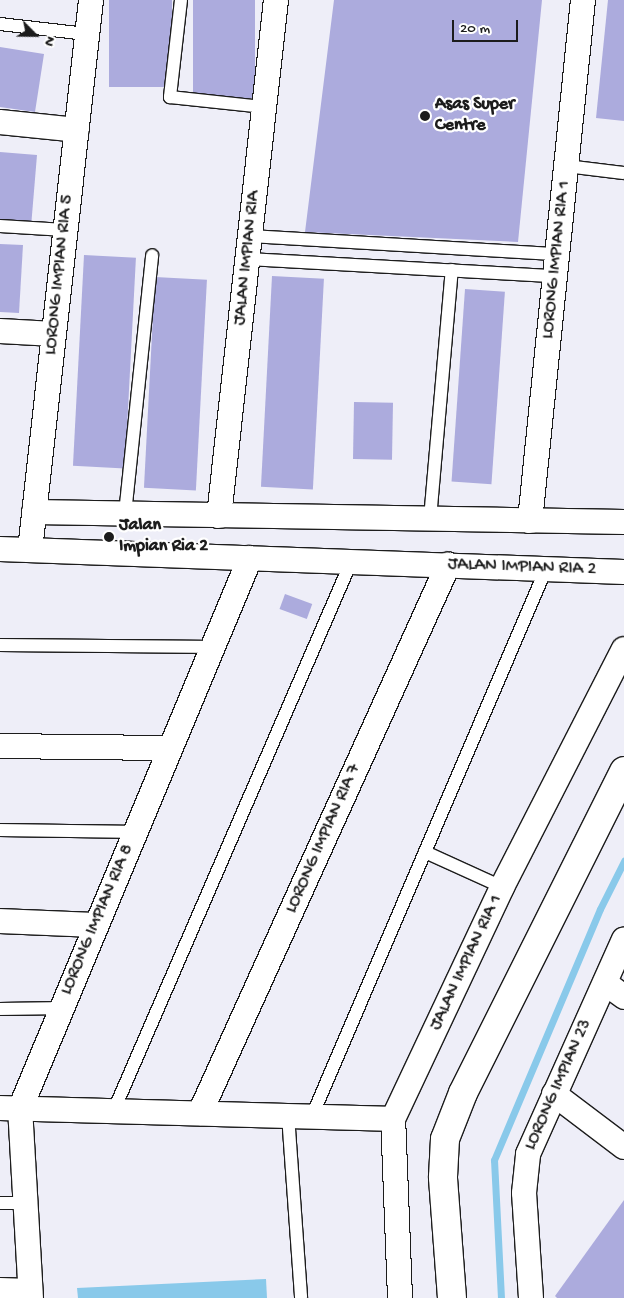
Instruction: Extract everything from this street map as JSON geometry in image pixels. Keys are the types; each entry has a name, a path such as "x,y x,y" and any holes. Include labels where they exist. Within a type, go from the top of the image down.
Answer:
{"street":[{"name":"LORONG IMPIAN RIA 5","path":"30,550 91,0"},
{"name":"JALAN IMPIAN RIA","path":"219,516 276,0"},
{"name":"LORONG IMPIAN RIA 1","path":"530,521 583,0"},
{"path":"0,122 76,130"},
{"path":"0,330 54,334"},
{"path":"34,512 530,521 624,519"},
{"name":"JALAN IMPIAN RIA 2","path":"0,549 624,572"},
{"name":"LORONG IMPIAN RIA 8","path":"30,1294 25,1203 10,1108 61,1008 250,558"},
{"name":"LORONG IMPIAN RIA 7","path":"200,1113 448,566"},
{"name":"JALAN IMPIAN RIA 1","path":"400,1298 393,1119 502,887 624,649"},
{"path":"0,746 170,748"},
{"path":"452,1298 443,1177 445,1139 463,1093 624,771"},
{"path":"0,921 96,926"},
{"name":"LORONG IMPIAN 23","path":"531,1298 524,1193 528,1154 624,939"},
{"path":"604,983 624,997"},
{"path":"554,1094 624,1147"},
{"path":"10,1108 393,1119"},
{"path":"0,1290 30,1294"}],"lane":[{"path":"181,0 170,97 264,107"},
{"path":"0,24 87,34"},
{"path":"566,166 624,173"},
{"path":"0,226 65,230"},
{"path":"250,236 556,265"},
{"path":"125,514 152,255"},
{"path":"248,259 452,270 556,265"},
{"path":"430,519 452,270"},
{"path":"114,1110 351,562"},
{"path":"312,1116 546,569"},
{"path":"0,644 212,647"},
{"path":"0,830 135,832"},
{"path":"425,852 502,887"},
{"path":"0,1009 61,1008"},
{"path":"288,1115 301,1298"},
{"path":"0,1202 25,1203"}],"water":[{"path":"266,1279 267,1298 78,1298 77,1288"}],"building":[{"path":"109,0 172,0 172,87 109,87"},
{"path":"193,0 255,0 255,98 193,98"},
{"name":"Asas Super Centre","path":"334,0 542,0 518,242 305,232"},
{"path":"608,0 624,0 624,121 596,118"},
{"path":"0,47 44,54 35,112 0,107"},
{"path":"0,152 37,155 31,227 0,225"},
{"path":"0,244 23,245 19,313 0,312"},
{"path":"84,255 136,258 125,468 73,466"},
{"path":"272,276 324,279 313,489 261,487"},
{"path":"155,277 207,280 196,490 144,488"},
{"path":"465,289 505,292 491,484 452,482"},
{"path":"354,402 393,403 392,460 353,459"},
{"path":"285,594 312,604 307,619 280,609"},
{"path":"624,1200 624,1298 557,1298 555,1296"}],"waterway":[{"path":"501,1298 494,1160 600,909 624,861"}],"place":[{"name":"Asas Super Centre","path":"425,116"},
{"name":"Jalan Impian Ria 2","path":"109,537"}]}
